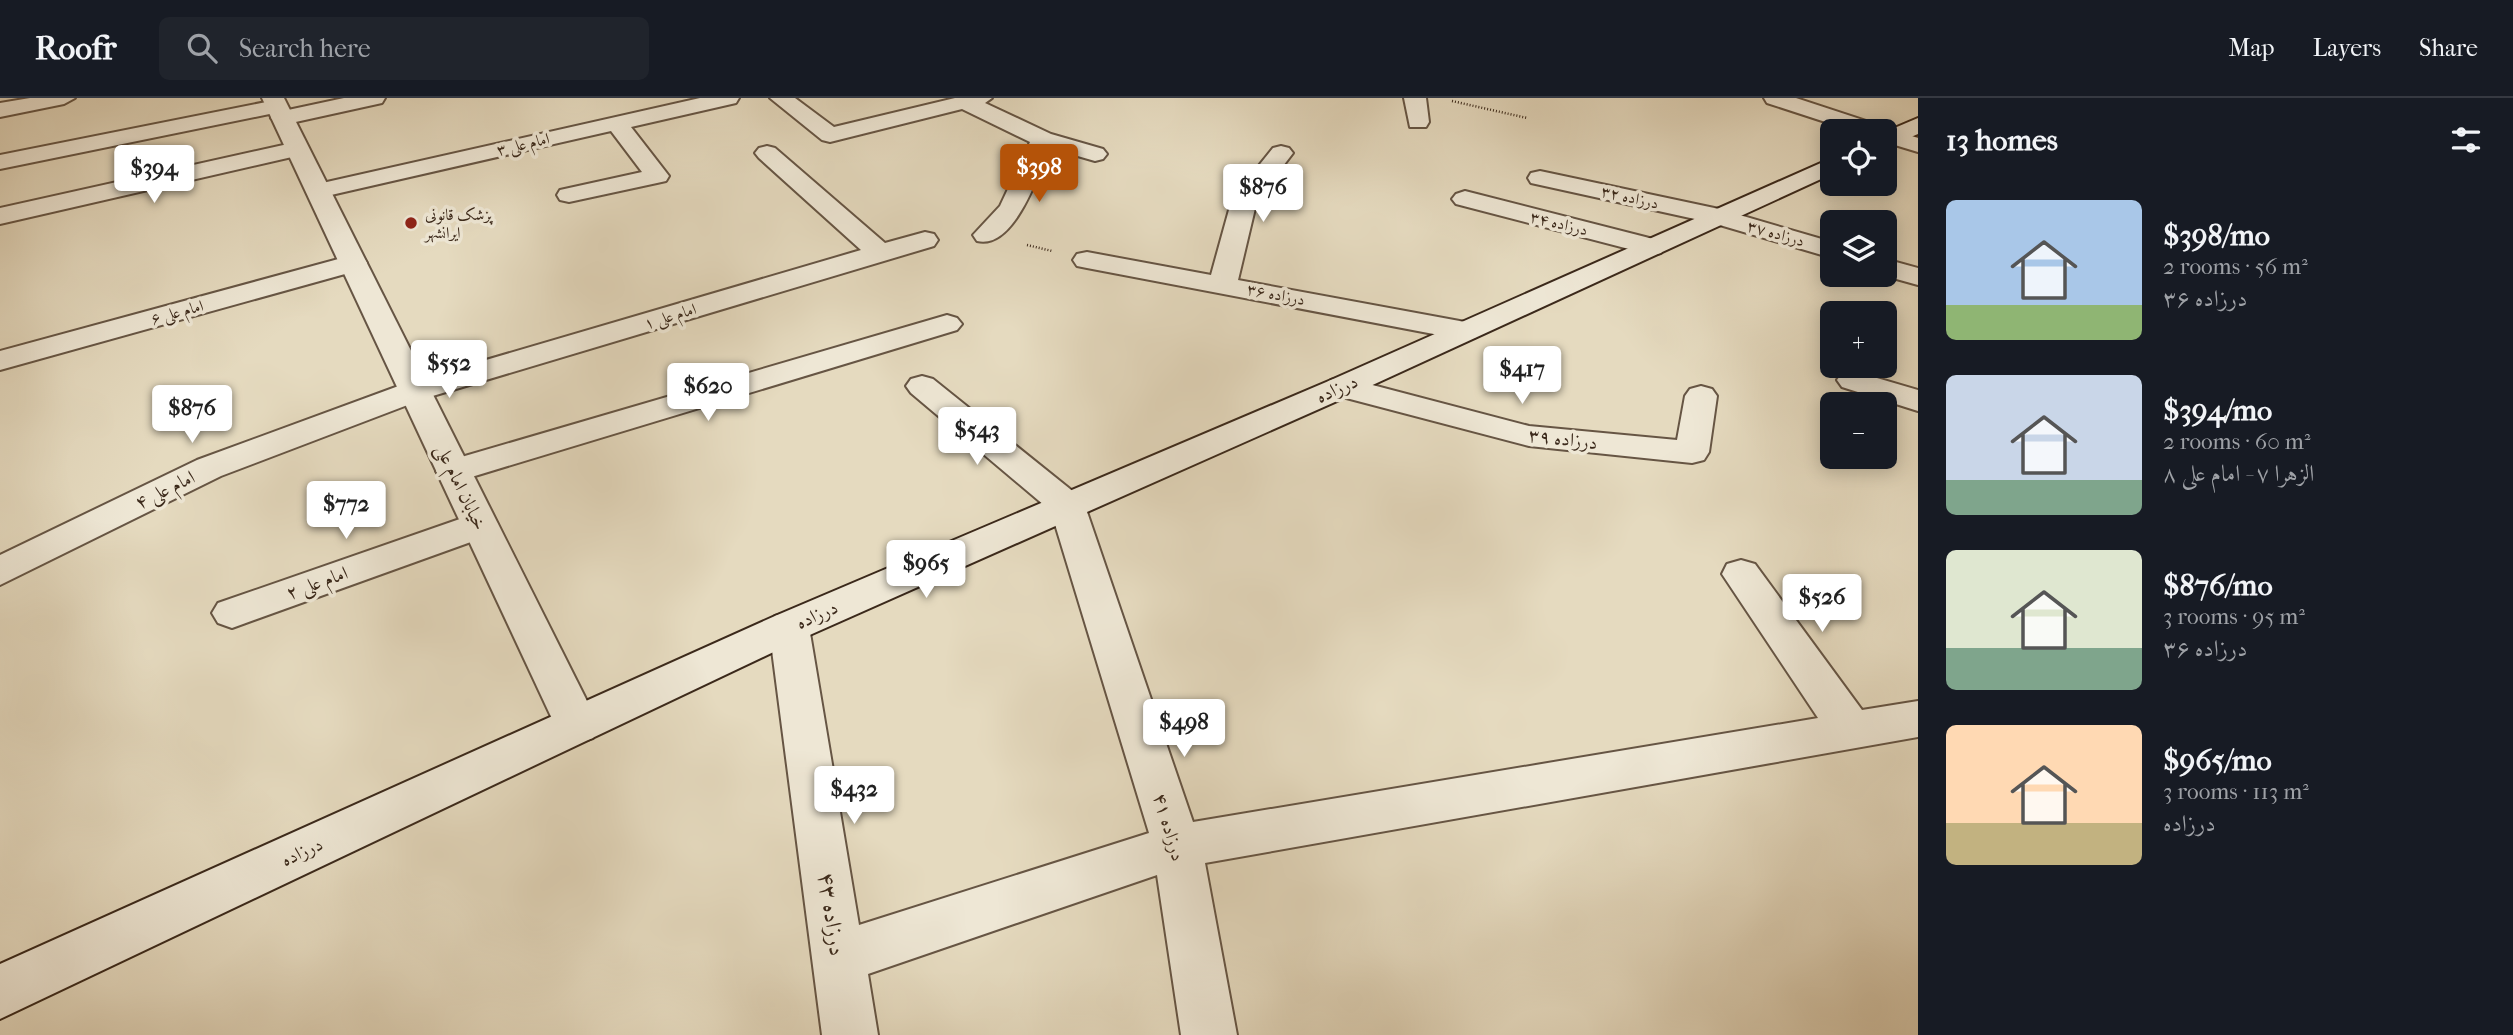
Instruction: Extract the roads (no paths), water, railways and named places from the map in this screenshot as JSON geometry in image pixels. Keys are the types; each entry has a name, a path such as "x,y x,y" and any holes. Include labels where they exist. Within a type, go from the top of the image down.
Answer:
{"street":[{"path":"0,110 64,98"},
{"path":"0,162 277,107 374,98"},
{"name":"امام علی ۳","path":"318,191 728,98"},
{"path":"781,98 831,135 973,100 1043,139 1095,154"},
{"path":"1415,98 1418,122"},
{"path":"1775,98 1835,119"},
{"name":"خیابان امام علی","path":"277,107 577,725"},
{"path":"569,195 657,176 616,123"},
{"path":"1897,132 1918,125"},
{"path":"986,235 1011,209 1043,139"},
{"path":"1897,139 1918,145"},
{"path":"0,216 297,149"},
{"path":"1223,284 1245,199 1281,152"},
{"path":"767,153 880,253"},
{"name":"درزاده","path":"0,992 789,627 1342,387 1820,171"},
{"name":"درزاده ۳۲","path":"1541,178 1719,217"},
{"name":"درزاده ۳۴","path":"1465,199 1652,247"},
{"name":"درزاده ۳۷","path":"1719,217 1820,246"},
{"name":"امام علی ۱","path":"415,391 925,240"},
{"name":"درزاده ۳۶","path":"1087,260 1465,331"},
{"name":"امام علی ۶","path":"0,361 353,264"},
{"path":"1897,271 1918,277"},
{"path":"453,471 947,324"},
{"path":"1853,380 1918,401"},
{"path":"922,386 1067,506"},
{"name":"درزاده ۳۹","path":"1342,387 1529,436 1692,452 1701,396"},
{"name":"امام علی ۴","path":"0,571 209,468 415,391"},
{"name":"درزاده ۴۱","path":"1067,506 1177,846 1209,1035"},
{"name":"امام علی ۲","path":"232,613 480,525"},
{"path":"1741,574 1851,730"},
{"name":"درزاده ۴۳","path":"789,627 850,1035"},
{"path":"838,958 1177,846 1918,719"}],"place":[{"name":"پزشک قانونی ایرانشهر","path":"411,223"}]}
